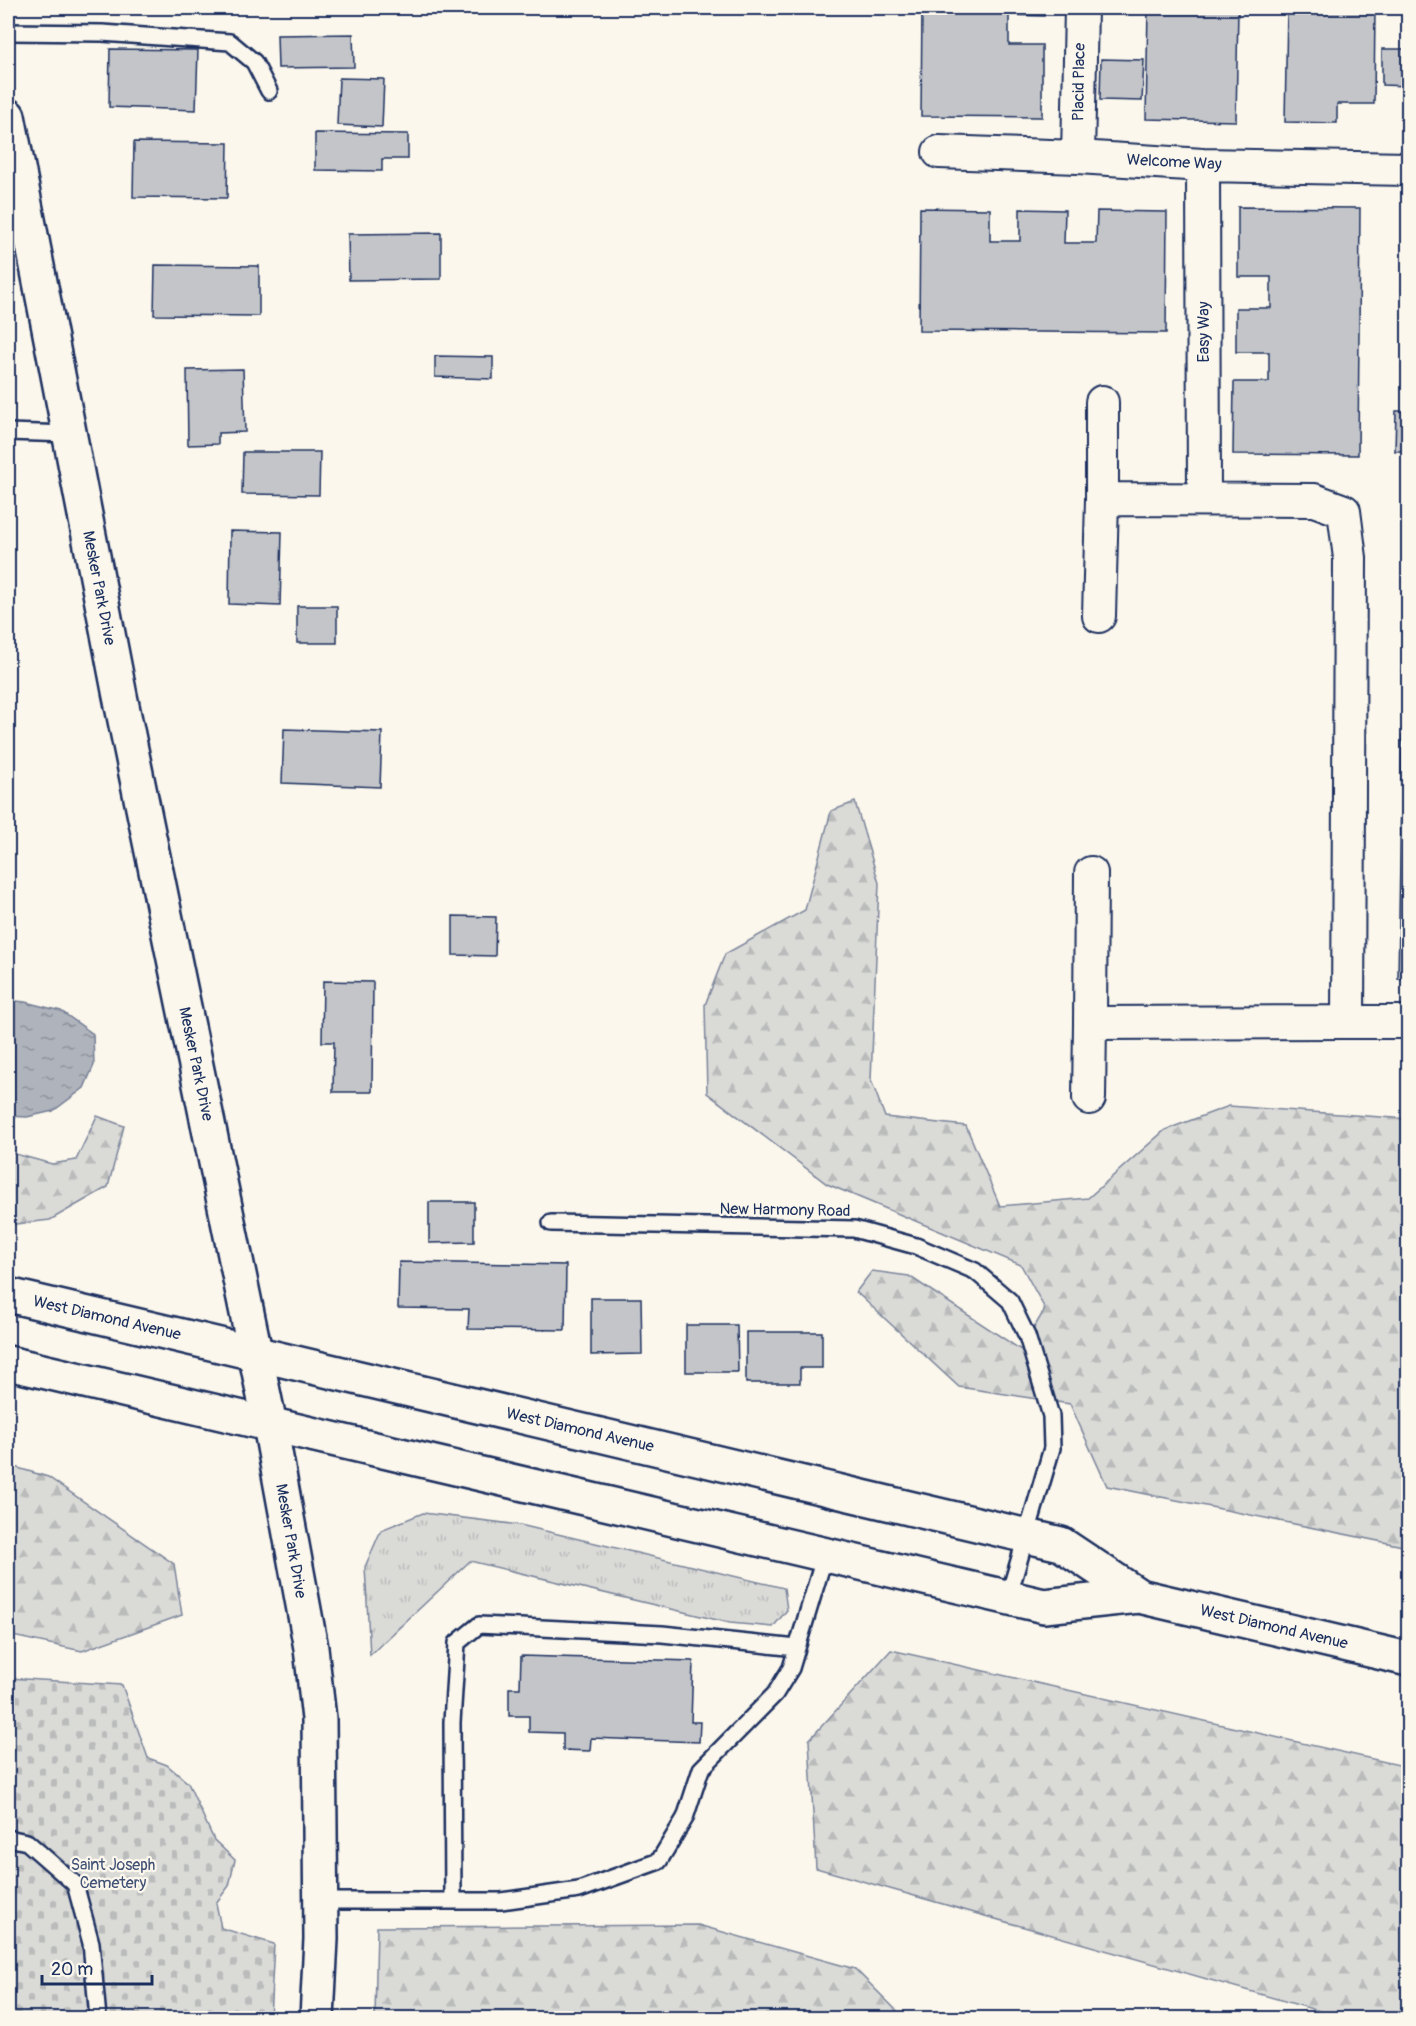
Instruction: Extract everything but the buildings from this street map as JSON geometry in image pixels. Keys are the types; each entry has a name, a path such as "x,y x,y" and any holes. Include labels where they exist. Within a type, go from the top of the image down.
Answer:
{"main road":[{"name":"Mesker Park Drive","path":"8,117 120,696 270,1425 311,1648 319,1719 320,1901 317,2019"},
{"name":"West Diamond Avenue","path":"8,1295 1061,1544 1139,1596"},
{"name":"West Diamond Avenue","path":"8,1363 1044,1606 1139,1596 1408,1659"}],"street":[{"name":"Placid Place","path":"1078,157 1081,8"},
{"name":"Welcome Way","path":"939,152 1078,157 1203,165 1408,169"},
{"name":"Easy Way","path":"1203,165 1204,498"},
{"path":"1099,616 1102,402"},
{"path":"1102,499 1314,500 1344,511 1350,558 1348,1022"},
{"path":"1089,1098 1091,873"},
{"path":"1090,1023 1408,1022"}],"lane":[{"path":"8,32 102,33 230,42 254,62 269,91"},
{"path":"8,432 69,434"},
{"name":"New Harmony Road","path":"551,1223 854,1229 916,1246 975,1271 1010,1301 1028,1336 1051,1416 1052,1448 1008,1598"},
{"path":"320,1901 501,1901 579,1890 658,1861 685,1818 701,1769 775,1694 791,1668 825,1555"},
{"path":"453,1901 452,1722 457,1643 479,1625 662,1634 797,1648"},
{"path":"8,1838 27,1842 75,1884 91,1943 98,2019"}],"green space":[{"path":"855,802 879,883 871,1080 885,1117 966,1126 1000,1206 1088,1198 1165,1130 1229,1106 1408,1119 1408,1547 1107,1486 1070,1404 959,1387 856,1292 872,1271 909,1276 1021,1350 1045,1309 1021,1265 827,1184 707,1093 705,1005 725,954 805,910 831,811"},
{"path":"97,1116 124,1126 108,1187 50,1220 8,1225 8,1152 52,1164 76,1160"},
{"path":"8,1465 48,1477 174,1564 182,1615 82,1651 8,1635"},
{"path":"423,1513 520,1525 784,1588 787,1610 773,1627 730,1623 470,1561 370,1655 365,1567 381,1530"},
{"path":"891,1650 1408,1767 1408,2018 1344,2018 816,1868 809,1740"},
{"name":"Saint Joseph Cemetery","path":"8,1678 122,1685 148,1758 167,1765 188,1783 214,1840 235,1860 229,1886 216,1903 221,1928 274,1944 270,2018 8,2018"},
{"path":"698,1925 855,1969 904,2018 375,2018 377,1927"}],"water":[{"path":"8,1000 61,1011 93,1034 94,1065 84,1088 53,1111 27,1117 8,1116"}]}
